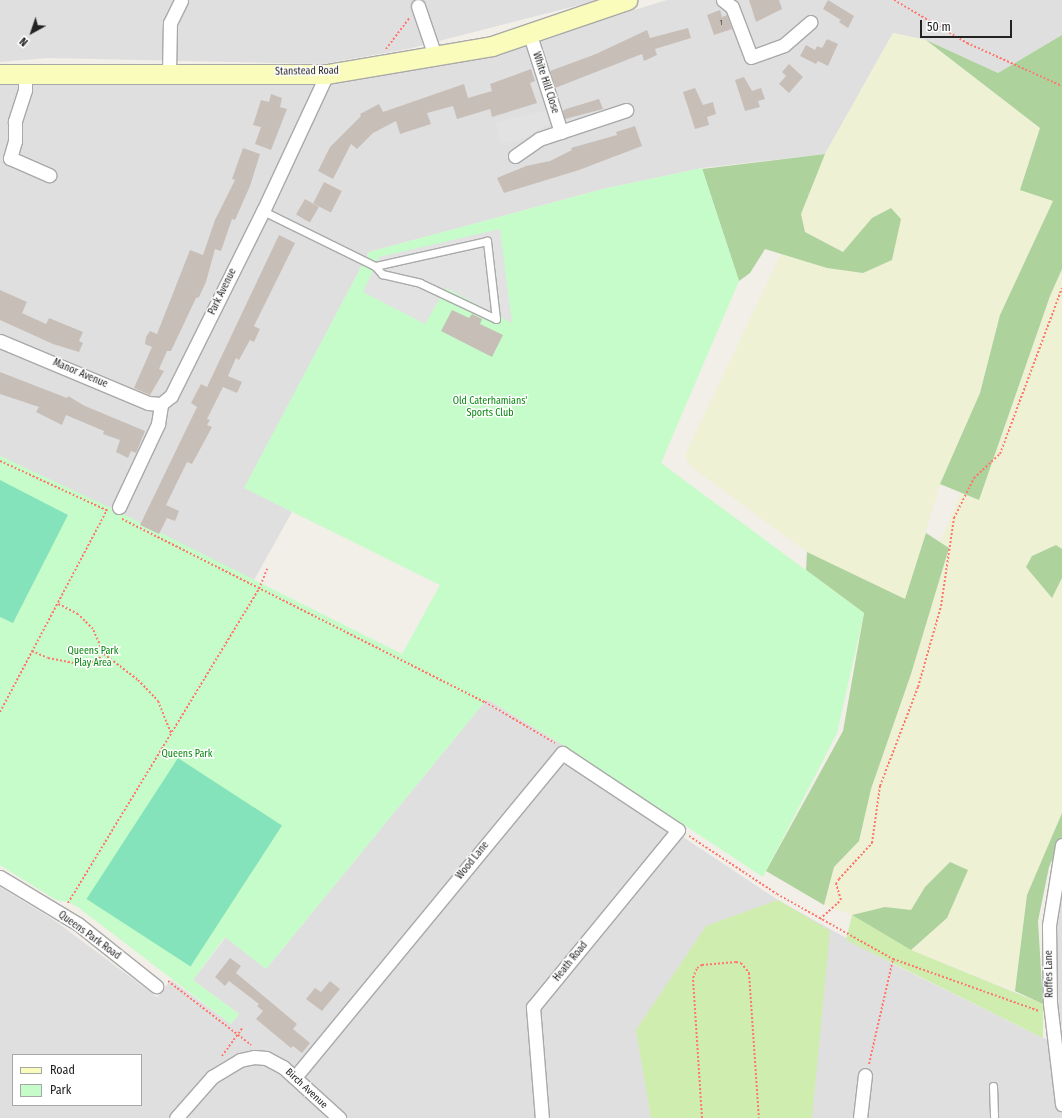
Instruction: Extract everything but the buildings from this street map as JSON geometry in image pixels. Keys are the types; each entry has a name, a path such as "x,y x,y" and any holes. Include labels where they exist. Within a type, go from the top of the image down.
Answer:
{"street":[{"path":"169,72 170,23 180,0"},
{"name":"Stanstead Road","path":"0,74 26,72 169,72 327,74 492,46 530,35 627,0"},
{"path":"724,0 732,7 751,57 784,44 810,22"},
{"path":"415,2 435,56"},
{"name":"White Hill Close","path":"530,35 561,132"},
{"path":"26,72 25,90 15,121 15,141 10,158 49,175"},
{"name":"Park Avenue","path":"161,404 171,396 263,211 327,74"},
{"path":"514,156 539,139 626,110"},
{"name":"Manor Avenue","path":"0,341 148,403 161,404"},
{"path":"115,512 158,424 161,404"},
{"path":"562,753 678,830"},
{"name":"Wood Lane","path":"295,1077 562,753"},
{"name":"Heath Road","path":"542,1118 534,1007 678,830"},
{"name":"Roffes Lane","path":"1062,845 1050,925 1052,1015 1058,1033 1062,1104"},
{"name":"Queens Park Road","path":"0,876 78,924 161,983"},
{"path":"176,1118 212,1077 240,1060 266,1058"},
{"name":"Birch Avenue","path":"266,1058 283,1067 339,1118"},
{"path":"860,1118 865,1075"}],"lane":[{"path":"263,211 375,266 382,274 420,283 496,319 487,241 375,266"},
{"path":"993,1086 994,1118"}],"path":[{"path":"894,0 967,43 1062,86"},
{"path":"385,50 415,2"},
{"path":"820,919 841,900 836,884 839,879 872,843 880,786 918,687 941,606 954,518 974,478 1000,454 1052,309 1062,288"},
{"path":"0,461 115,512 259,590 485,702 560,746 562,753"},
{"path":"0,712 58,604 115,512"},
{"path":"60,913 259,590 267,569"},
{"path":"58,604 78,614 93,629 104,654 138,680 158,701 171,733"},
{"path":"32,650 48,658 80,664 96,661 104,654"},
{"path":"678,830 820,919 893,959 1052,1015"},
{"path":"865,1075 893,959"},
{"path":"702,1118 693,978 697,968 702,965 736,962 746,967 749,973 759,1118"},
{"path":"161,983 238,1034 266,1058"},
{"path":"212,1077 221,1057 243,1027"}],"shaded area":[{"path":"0,0 599,0 408,49 323,64 47,58 0,62"},
{"path":"667,0 1062,0 1062,35 998,73 926,40 893,33 825,154 702,168 603,189 369,252 245,488 292,512 254,580 0,456 0,81 270,79 308,84 507,49"},
{"path":"548,110 552,116 549,124 520,140 501,144 495,122"},
{"path":"500,229 512,323 446,288 425,324 363,292 379,257"},
{"path":"487,699 563,745 687,829 683,837 778,900 893,964 1043,1038 1062,1042 1062,1118 0,1118 0,887 54,920 157,997 171,980 231,1024 239,1014 193,980 226,937 266,969"},
{"path":"1062,882 1062,1029 1057,1005 1055,926"}],"green space":[{"path":"893,33 926,40 1040,128 1020,190 1053,201 1000,315 980,393 940,484 906,600 807,552 690,466 685,455 781,254 827,268 863,273 872,218 843,252 805,232 801,214 825,154"},
{"path":"1062,35 1062,269 1050,296 979,500 940,484 980,393 1000,315 1053,201 1020,190 1040,128 926,40 998,73"},
{"path":"825,154 801,214 805,232 843,252 872,218 891,208 901,219 892,260 863,273 827,268 765,249 750,273 739,281 702,169"},
{"path":"702,168 739,281 661,463 864,613 837,733 763,877 563,745 487,699 266,969 225,937 193,980 239,1014 231,1024 79,908 68,902 56,900 0,865 0,456 115,510 402,654 440,585 244,488 369,252 603,189"},
{"path":"1062,269 1062,813 1027,895 1015,991 911,950 947,918 968,870 950,862 925,887 911,910 885,907 852,915 824,905 834,867 859,841 871,789 911,674 949,548 940,542 961,493 979,500 1050,296"},
{"path":"0,480 68,515 13,623 0,617"},
{"path":"926,533 949,548 911,674 871,789 859,841 834,867 824,905 766,871 843,731 864,613 806,570 807,552 905,599"},
{"path":"1056,545 1062,549 1062,578 1052,598 1026,567 1032,556"},
{"path":"178,758 282,826 190,966 87,899"},
{"path":"1062,813 1062,837 1049,867 1038,921 1043,1004 1015,991 1027,895"},
{"path":"950,862 968,870 947,918 911,950 852,915 885,907 911,910 925,887"},
{"path":"778,900 830,931 812,1118 651,1118 636,1030 706,926"},
{"path":"852,915 911,950 1043,1004 1043,1038 846,940"}],"park label":[{"name":"Old Caterhamians' Sports Club","path":"490,406"},
{"name":"Queens Park Play Area","path":"93,656"},
{"name":"Queens Park","path":"187,755"}]}
